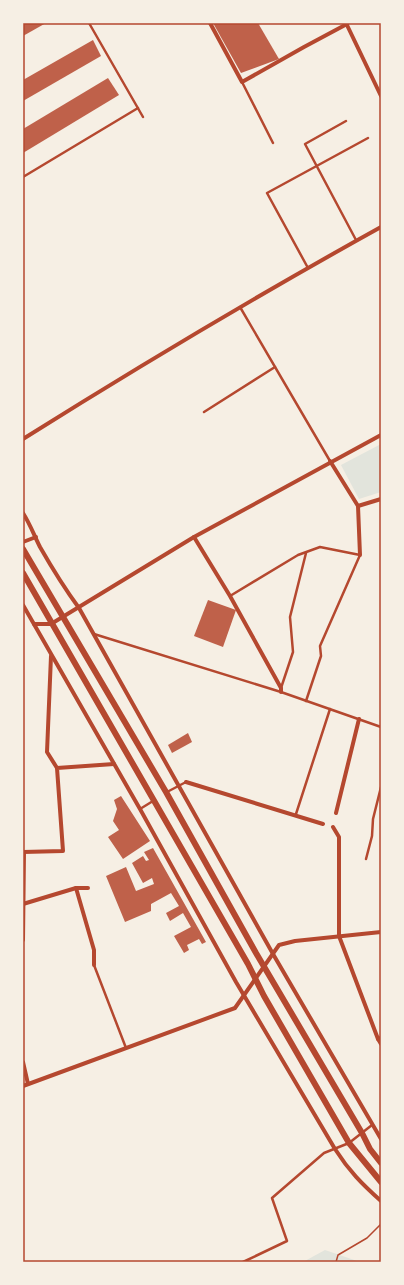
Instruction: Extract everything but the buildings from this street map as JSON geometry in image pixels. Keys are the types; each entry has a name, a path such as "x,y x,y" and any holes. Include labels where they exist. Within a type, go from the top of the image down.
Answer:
{"street":[{"path":"210,23 242,82 347,24 381,96"},
{"path":"23,439 119,378 240,306 381,227"},
{"path":"34,624 52,624 194,537 330,461 381,435"},
{"path":"330,461 358,506 360,555"},
{"path":"358,506 381,499"},
{"path":"23,513 40,546 67,592 79,608 273,954 381,1139"},
{"path":"23,542 36,537"},
{"path":"194,537 230,596 281,690"},
{"path":"23,549 166,792 264,967 370,1149 381,1162"},
{"path":"23,573 264,996 350,1143 381,1182"},
{"path":"23,606 140,809 243,996 335,1149 346,1167 358,1181 381,1201"},
{"path":"23,940 23,852 63,851 57,768 47,752 51,656"},
{"path":"336,813 359,719"},
{"path":"57,768 114,764"},
{"path":"186,782 296,814 323,824"},
{"path":"333,827 339,837 339,936 381,1044"},
{"path":"24,904 76,888 88,888"},
{"path":"76,888 94,950 94,965"},
{"path":"23,1062 25,1085 235,1008 279,945 295,941 381,932"}],"lane":[{"path":"89,23 143,117"},
{"path":"242,82 272,143"},
{"path":"23,177 138,108"},
{"path":"346,122 305,144 318,165 356,240"},
{"path":"308,268 267,193 368,138"},
{"path":"240,306 330,461"},
{"path":"204,412 275,367"},
{"path":"230,596 298,555 320,547 360,555 320,646 320,656 306,701"},
{"path":"281,690 293,652 290,617 306,552"},
{"path":"23,609 28,614"},
{"path":"93,633 281,690 306,701 381,727"},
{"path":"296,814 330,709"},
{"path":"166,792 186,782"},
{"path":"366,859 372,836 373,819 381,787"},
{"path":"140,809 153,801"},
{"path":"94,965 126,1048"},
{"path":"243,1262 287,1241 272,1198 324,1153 350,1143 372,1125"}],"path":[{"path":"336,1262 338,1255 367,1238 381,1224"}],"shaded area":[{"path":"381,444 381,492 359,499 341,465"},
{"path":"325,1250 360,1262 303,1262"}]}
